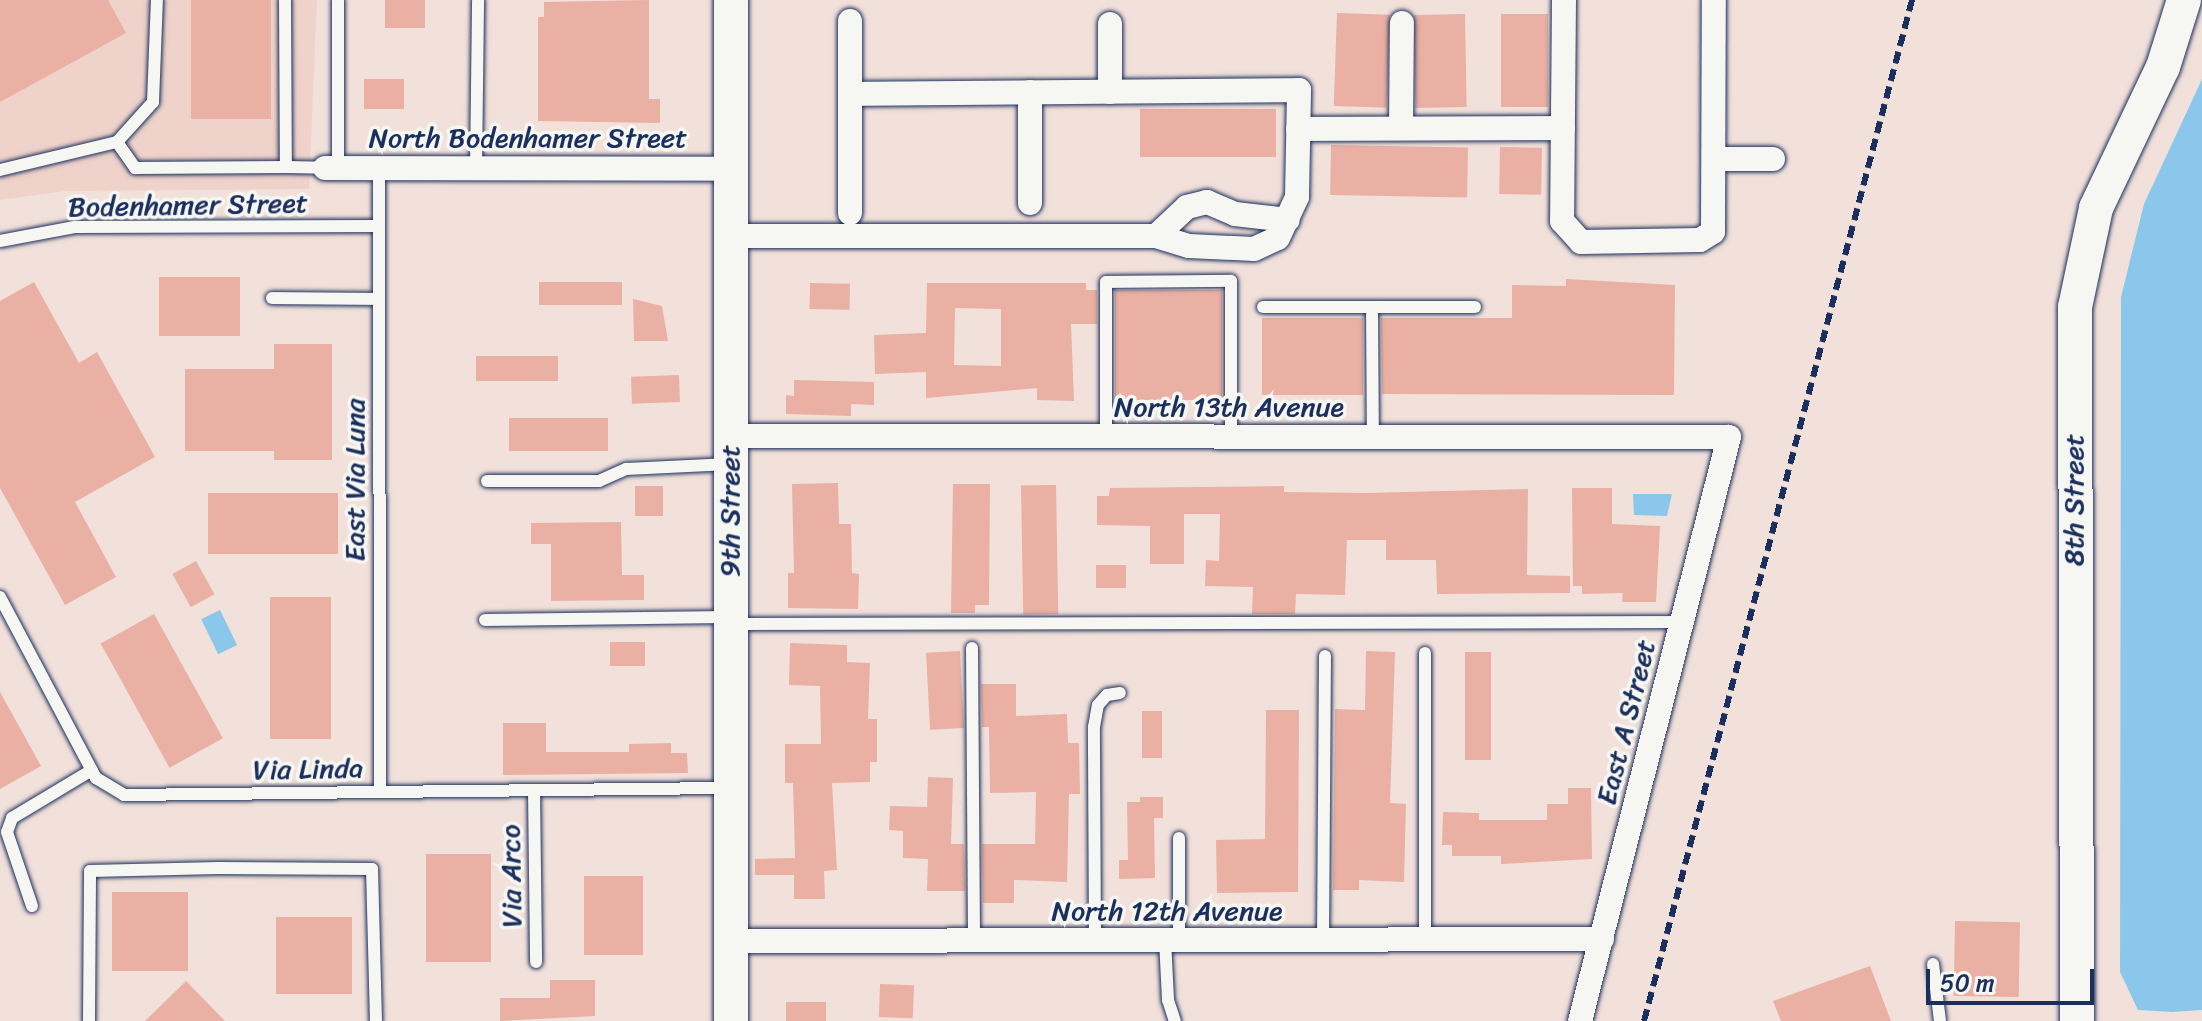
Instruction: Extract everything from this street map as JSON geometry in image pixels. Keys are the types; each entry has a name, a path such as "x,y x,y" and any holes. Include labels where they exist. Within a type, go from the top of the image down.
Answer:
{"street":[{"name":"9th Street","path":"731,0 731,1021"},
{"path":"1564,0 1562,221 1581,242 1700,240 1713,232 1714,0"},
{"name":"8th Street","path":"2076,1021 2075,307 2096,208 2163,67 2184,0"},
{"path":"850,21 850,213"},
{"path":"1401,128 1402,23"},
{"path":"1110,24 1110,92"},
{"path":"731,236 1156,236 1226,248 1254,249 1278,238 1297,197 1299,90 850,94"},
{"path":"1030,92 1030,203"},
{"path":"1298,129 1563,128"},
{"path":"1715,159 1773,159"},
{"name":"North Bodenhamer Street","path":"331,168 731,169"},
{"path":"1156,236 1187,207 1207,202 1235,214 1288,220"},
{"path":"1226,248 1235,214"},
{"name":"North 13th Avenue","path":"730,450 1106,437 1729,437"},
{"name":"East A Street","path":"1580,1021 1729,437"},
{"name":"North 12th Avenue","path":"731,941 1602,939"}],"lane":[{"path":"0,170 117,142 153,102 157,0"},
{"path":"285,0 286,167"},
{"path":"117,142 135,168 331,168 338,0"},
{"path":"476,169 478,0"},
{"name":"East Via Luna","path":"379,168 380,792"},
{"name":"Bodenhamer Street","path":"0,241 75,227 379,226"},
{"path":"1106,437 1106,282 1231,281 1231,437"},
{"path":"272,298 378,299"},
{"path":"1263,307 1475,307"},
{"path":"1372,307 1373,438"},
{"path":"487,481 599,481 626,469 730,450"},
{"name":"Via Linda","path":"0,597 92,770 124,795 731,788"},
{"path":"485,620 1682,622"},
{"path":"972,648 974,941"},
{"path":"1425,653 1425,940"},
{"path":"1323,941 1325,656"},
{"path":"1095,940 1094,727 1098,705 1107,695 1120,693"},
{"path":"32,906 7,832 12,818 92,770"},
{"name":"Via Arco","path":"534,790 536,962"},
{"path":"1175,1021 1168,1000 1179,838"},
{"path":"89,1021 90,871 218,868 372,869 376,1021"},
{"path":"1933,964 1940,1021"}],"shaded area":[{"path":"0,0 317,0 309,189 65,191 0,200"}],"water":[{"path":"2202,79 2202,1010 2172,1012 2138,1010 2120,972 2121,297 2144,204"},
{"path":"1633,494 1672,494 1667,516 1634,515"},
{"path":"220,610 237,645 218,654 201,619"}],"building":[{"path":"0,0 108,0 126,33 0,102"},
{"path":"191,0 271,0 271,119 191,119"},
{"path":"385,0 425,0 425,28 385,28"},
{"path":"649,0 649,99 660,99 660,123 538,121 538,17 544,17 544,2"},
{"path":"1337,13 1390,15 1387,108 1334,106"},
{"path":"1465,14 1467,107 1416,108 1414,15"},
{"path":"1501,14 1548,14 1548,107 1501,107"},
{"path":"364,79 404,79 404,109 364,109"},
{"path":"1140,109 1276,109 1276,157 1140,157"},
{"path":"1331,145 1468,147 1467,197 1330,195"},
{"path":"1500,147 1542,148 1541,195 1499,194"},
{"path":"159,277 240,277 240,336 159,336"},
{"path":"1566,279 1675,285 1674,395 1382,394 1381,318 1512,318 1512,285 1566,286"},
{"path":"34,282 79,363 97,352 155,457 75,502 116,577 65,605 0,488 0,301"},
{"path":"539,282 622,282 622,305 539,305"},
{"path":"810,283 850,284 850,310 810,309"},
{"path":"927,283 1086,283 1086,290 1097,290 1097,324 1071,324 1074,401 1037,400 1037,388 926,398 926,372 875,374 874,335 926,333","holes":["955,308 1001,309 1001,366 954,365"]},
{"path":"1115,290 1222,290 1222,400 1115,400"},
{"path":"633,299 662,306 668,341 634,341"},
{"path":"1262,318 1363,318 1363,395 1262,395"},
{"path":"274,344 332,344 332,460 274,460 274,451 185,451 185,369 274,369"},
{"path":"476,356 558,356 558,381 476,381"},
{"path":"679,375 680,402 632,404 631,377"},
{"path":"794,380 874,382 874,405 851,404 851,416 786,414 786,395 794,396"},
{"path":"509,418 608,418 608,451 509,451"},
{"path":"838,483 839,524 851,524 852,573 859,574 858,609 788,608 788,573 794,573 792,484"},
{"path":"953,484 990,484 989,605 975,605 975,613 951,613"},
{"path":"1056,485 1058,614 1023,615 1021,486"},
{"path":"635,486 663,486 663,516 635,516"},
{"path":"1284,486 1284,492 1528,489 1527,575 1570,576 1570,593 1437,594 1436,560 1386,560 1386,540 1347,540 1345,595 1296,594 1295,614 1252,614 1253,587 1205,586 1206,560 1219,561 1220,514 1184,514 1184,564 1150,564 1150,526 1097,525 1097,496 1109,496 1110,488"},
{"path":"1572,488 1612,488 1612,524 1660,526 1656,602 1622,602 1623,593 1582,594 1582,586 1573,586"},
{"path":"208,493 338,493 338,554 208,554"},
{"path":"621,522 622,575 644,575 644,600 551,601 551,544 531,544 531,523"},
{"path":"196,561 214,594 191,607 172,574"},
{"path":"1096,565 1126,565 1126,588 1096,588"},
{"path":"270,597 331,597 331,739 270,739"},
{"path":"154,614 223,738 169,768 101,644"},
{"path":"610,642 645,642 645,666 610,666"},
{"path":"790,643 847,645 847,662 870,663 868,719 877,719 877,762 870,762 870,782 832,783 837,870 824,871 825,899 794,899 794,875 755,875 755,859 795,858 793,783 785,783 785,744 821,744 820,686 789,685"},
{"path":"960,651 964,728 930,730 926,653"},
{"path":"1366,651 1395,652 1390,803 1406,804 1404,882 1359,880 1359,890 1333,890 1335,709 1365,710"},
{"path":"1465,652 1491,652 1491,760 1465,760"},
{"path":"981,684 1016,684 1016,716 1067,714 1068,743 1079,743 1080,794 1069,794 1067,882 1014,880 1014,903 983,903 982,844 1035,844 1036,792 990,793 989,727 982,727"},
{"path":"0,692 41,766 0,789"},
{"path":"1266,710 1299,710 1298,892 1217,893 1216,840 1265,839"},
{"path":"1142,711 1162,711 1162,758 1142,758"},
{"path":"503,723 546,723 546,752 629,752 629,744 671,743 671,753 687,753 688,773 503,775"},
{"path":"928,777 953,778 951,844 964,844 965,891 927,891 928,859 903,858 903,831 889,830 890,806 927,807"},
{"path":"1568,788 1591,788 1592,859 1501,864 1501,856 1452,856 1452,845 1442,845 1443,812 1479,813 1479,820 1547,820 1547,804 1568,804"},
{"path":"1140,797 1163,797 1163,818 1154,818 1155,878 1119,879 1119,860 1128,860 1127,802 1140,802"},
{"path":"426,854 491,854 491,962 426,962"},
{"path":"584,876 643,876 643,955 584,955"},
{"path":"112,892 188,892 188,971 112,971"},
{"path":"276,917 352,917 352,994 276,994"},
{"path":"1955,921 2020,922 2019,997 1954,996"},
{"path":"1870,966 1891,1021 1781,1021 1773,1001"},
{"path":"550,980 595,980 595,1016 500,1021 500,998 550,998"},
{"path":"186,981 225,1021 145,1021"},
{"path":"880,984 914,985 913,1018 879,1017"},
{"path":"786,1002 826,1002 826,1021 786,1021"}],"railway":[{"path":"1644,1021 1912,0"}]}
